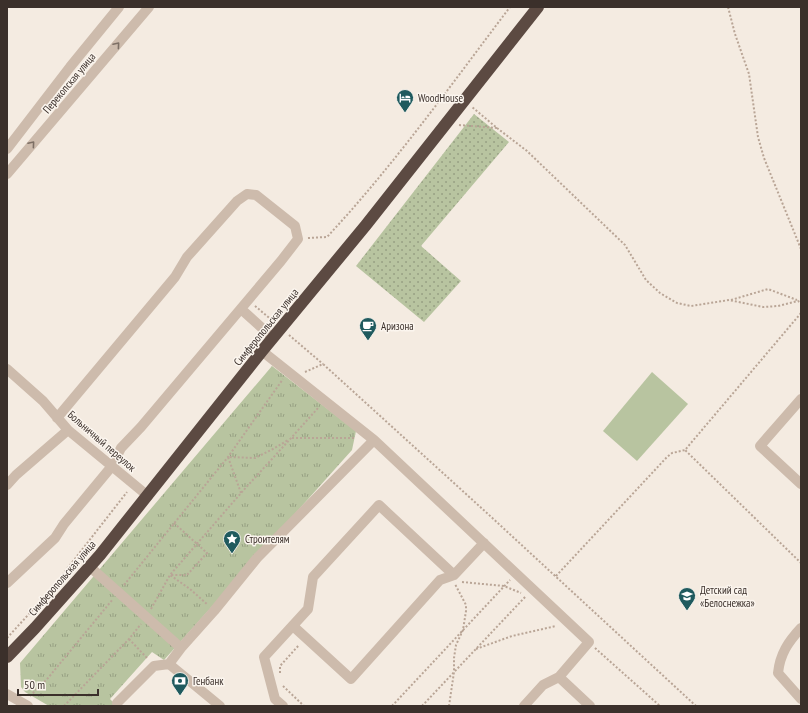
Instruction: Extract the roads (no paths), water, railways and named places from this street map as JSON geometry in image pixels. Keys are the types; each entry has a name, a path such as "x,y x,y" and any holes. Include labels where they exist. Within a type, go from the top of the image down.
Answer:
{"highway":[{"name":"Симферопольская улица","path":"7,657 90,567 262,351 366,225 538,7"}],"street":[{"name":"Перекопская улица","path":"7,149 70,67 119,7"},
{"name":"Перекопская улица","path":"7,174 149,7"},
{"path":"7,583 55,538 64,524 112,466 121,448 141,428 281,261 298,239 295,226 256,195 247,194 237,201 187,257 175,277 57,418"},
{"path":"240,309 273,338"},
{"path":"262,351 374,440 589,642 559,677 543,685 524,706"},
{"name":"Больничный переулок","path":"7,370 43,401 68,430 148,496"},
{"path":"801,399 760,446 801,484"},
{"path":"7,485 16,475 68,430"},
{"path":"117,703 154,666 169,664 256,558 374,440"},
{"path":"282,706 275,699 264,657 308,609 313,576 379,505 454,579"},
{"path":"293,626 350,679 440,580 454,579 484,543"},
{"path":"90,567 147,616 181,648"},
{"path":"795,706 801,699 778,673 779,661 785,648 801,628"},
{"path":"169,664 215,705"},
{"path":"559,677 590,706"},
{"path":"7,694 25,705"}],"place":[{"name":"WoodHouse","path":"405,113"},
{"name":"Аризона","path":"368,341"},
{"name":"Строителям","path":"232,554"},
{"name":"Детский сад «Белоснежка»","path":"687,611"},
{"name":"Генбанк","path":"180,696"}]}
